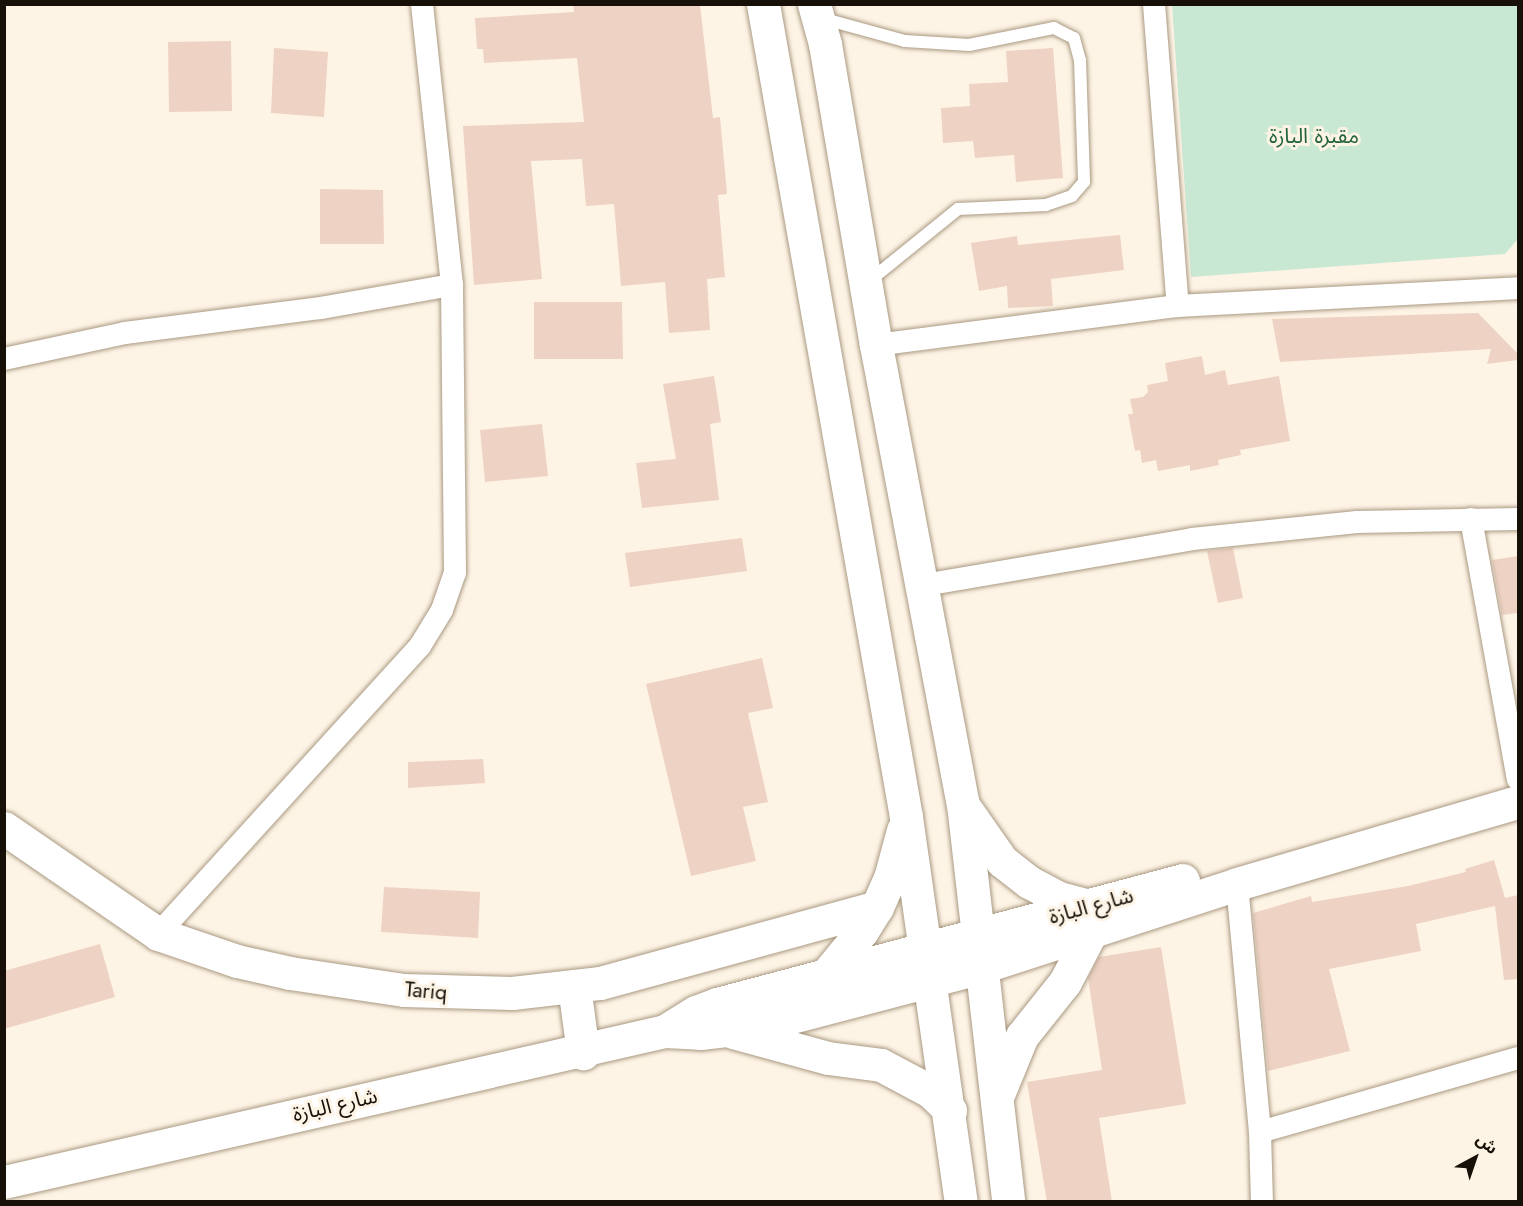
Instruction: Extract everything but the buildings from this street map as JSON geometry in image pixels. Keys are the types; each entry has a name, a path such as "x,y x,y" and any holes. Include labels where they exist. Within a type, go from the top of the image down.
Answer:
{"main road":[{"path":"763,4 826,348 906,817 950,1110 961,1202"},
{"path":"816,11 876,345 924,585 963,804 1008,1202"},
{"path":"826,348 876,345"},
{"name":"شارع البازة","path":"1091,921 1518,779"},
{"name":"شارع البازة","path":"4,1182 394,1092 584,1053 665,1031 730,1031 929,965 1237,884 1518,802"},
{"path":"963,804 980,834 1002,861 1029,882 1059,898 1091,921 1065,982 1022,1036 997,1100"},
{"path":"826,975 851,947 877,907 890,878 906,817"},
{"name":"Tariq","path":"4,828 158,934 237,961 404,990 454,994 574,986 642,975 877,907"},
{"name":"شارع البازة","path":"665,1031 696,1012 826,975 929,965"},
{"path":"574,986 584,1053"},
{"path":"730,1031 828,1058 881,1065 930,1091 950,1110"}],"street":[{"path":"158,934 420,646 442,610 455,573 452,285 422,4"},
{"path":"1154,4 1178,306"},
{"path":"4,359 125,333 321,308 452,285"},
{"path":"876,345 1178,306 1518,288"},
{"path":"1471,519 1518,779"},
{"path":"924,585 1192,539 1357,522 1518,519"},
{"path":"1237,884 1260,1131 1262,1202"},
{"path":"1260,1131 1518,1058"}],"lane":[{"path":"816,11 905,41 969,45 1054,28 1074,38 1080,60 1084,182 1072,196 1046,205 958,209 866,285"}],"green space":[{"name":"مقبرة البازة","path":"1172,5 1518,5 1518,239 1505,254 1191,277"}]}
